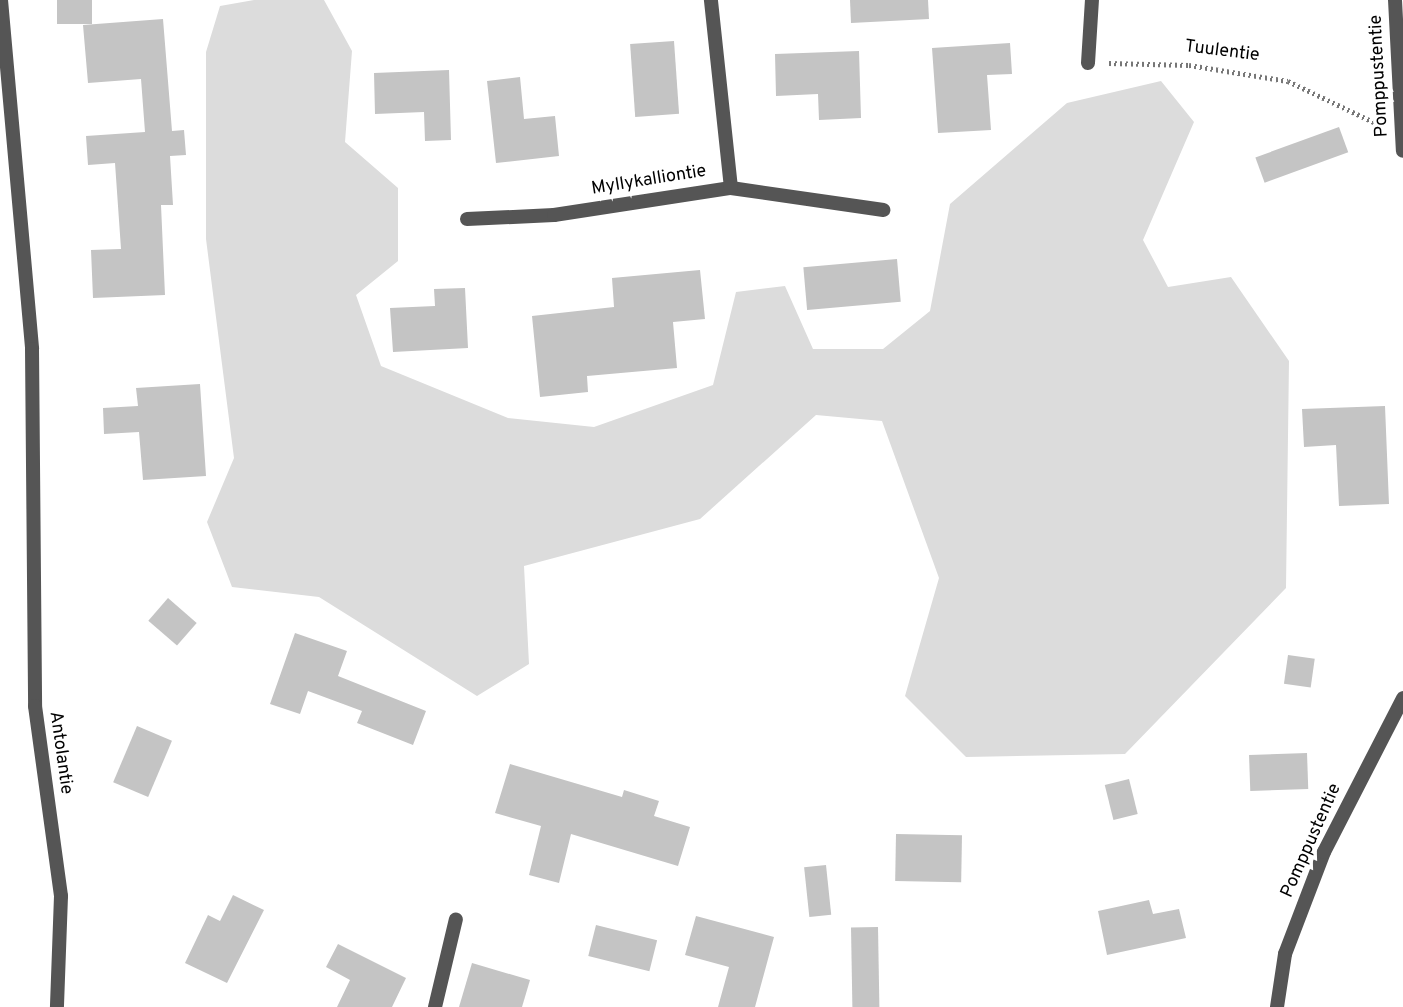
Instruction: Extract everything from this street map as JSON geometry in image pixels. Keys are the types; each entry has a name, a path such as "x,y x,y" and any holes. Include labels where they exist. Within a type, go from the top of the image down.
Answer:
{"street":[{"name":"Antolantie","path":"1,0 32,349 34,706 61,896 57,1007"},
{"name":"Myllykalliontie","path":"467,219 554,215 731,188 711,0"},
{"path":"1088,64 1092,0"},
{"name":"Pomppustentie","path":"1395,0 1402,144"},
{"path":"731,188 883,210"},
{"name":"Pomppustentie","path":"1277,1007 1285,954 1324,852 1403,698"},
{"path":"435,1007 456,919"}],"path":[{"name":"Tuulentie","path":"1088,64 1189,65 1288,81 1402,144"}],"shaded area":[{"path":"254,0 324,0 352,51 345,142 398,188 398,261 356,295 381,366 508,418 594,427 713,385 736,292 785,286 813,349 883,349 930,311 950,204 1067,103 1161,81 1194,122 1143,240 1168,287 1231,277 1289,361 1286,588 1125,754 966,757 905,696 939,578 882,421 816,415 700,519 524,566 529,664 477,696 319,597 232,587 207,522 234,458 206,239 206,52 220,6"}],"building":[{"path":"57,0 92,0 92,24 57,24"},
{"path":"850,0 928,0 929,19 851,23"},
{"path":"163,19 172,131 184,130 186,155 170,156 173,205 161,205 165,295 93,298 91,250 121,249 115,163 88,165 86,136 145,132 141,79 88,83 83,25"},
{"path":"674,41 679,114 635,117 630,44"},
{"path":"1010,43 1012,74 987,75 991,130 938,133 932,48"},
{"path":"859,51 861,118 819,120 818,94 776,96 775,54"},
{"path":"449,70 451,140 425,141 424,112 375,114 374,73"},
{"path":"520,77 524,119 555,116 559,156 496,163 487,81"},
{"path":"1339,127 1348,152 1265,183 1255,157"},
{"path":"897,259 901,302 807,310 803,267"},
{"path":"700,270 705,319 673,322 677,368 587,376 588,392 540,397 532,316 614,307 612,278"},
{"path":"465,288 468,348 393,352 390,308 435,306 434,289"},
{"path":"200,384 206,476 143,480 139,432 104,434 103,408 138,406 136,388"},
{"path":"1385,406 1389,504 1339,506 1336,445 1304,447 1302,409"},
{"path":"168,598 197,623 177,646 148,621"},
{"path":"295,633 347,651 338,676 426,711 413,745 357,723 362,711 308,691 300,714 270,704"},
{"path":"1288,655 1315,659 1311,687 1284,684"},
{"path":"137,726 172,741 148,797 113,782"},
{"path":"1307,753 1308,789 1250,791 1249,755"},
{"path":"510,764 622,797 624,790 659,801 654,816 690,827 678,866 571,834 559,883 529,875 541,826 495,813"},
{"path":"1129,779 1138,814 1113,820 1105,785"},
{"path":"896,834 962,835 961,882 895,881"},
{"path":"826,865 831,915 809,917 804,867"},
{"path":"233,895 264,910 227,983 185,963 208,915 220,921"},
{"path":"1149,900 1153,914 1179,909 1186,938 1107,955 1098,911"},
{"path":"696,916 774,937 755,1007 718,1007 729,967 685,955"},
{"path":"596,925 657,940 649,971 588,956"},
{"path":"851,927 878,927 879,1007 852,1007"},
{"path":"338,944 406,978 392,1007 337,1007 350,980 326,967"},
{"path":"472,963 530,980 522,1007 459,1007"}]}
